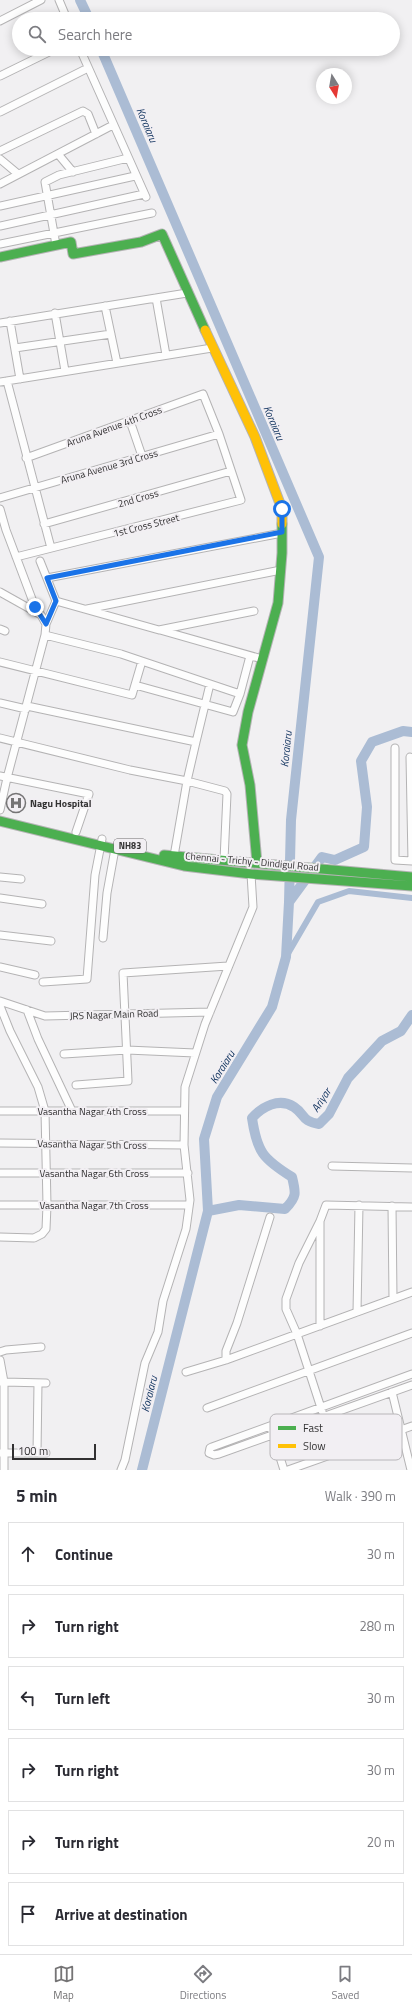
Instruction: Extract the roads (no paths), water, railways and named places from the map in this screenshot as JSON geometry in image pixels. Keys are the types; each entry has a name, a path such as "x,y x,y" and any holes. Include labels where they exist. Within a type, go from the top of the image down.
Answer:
{"main road":[{"path":"0,257 71,242 73,254 141,242 162,234 212,348 255,437 276,488 282,509 278,604 248,712 242,745 250,785 259,864"},
{"name":"Chennai - Trichy - Dindigul Road","path":"0,814 76,832 115,849 184,866 255,874 412,886"},
{"name":"Chennai - Trichy - Dindigul Road","path":"0,821 174,856 412,877"}],"street":[{"path":"18,12 42,0"},
{"path":"58,0 64,12"},
{"path":"0,21 12,15"},
{"path":"0,76 41,56"},
{"path":"0,226 145,196 83,56"},
{"path":"0,112 88,68"},
{"path":"0,151 83,111 88,114 96,134"},
{"path":"0,184 113,125"},
{"path":"58,154 73,172"},
{"path":"56,245 44,184 47,180 128,158"},
{"path":"0,159 18,174"},
{"path":"0,206 135,176"},
{"path":"0,244 152,212"},
{"path":"0,323 187,293"},
{"path":"156,298 166,355"},
{"path":"105,306 117,363"},
{"path":"55,313 65,370"},
{"path":"10,321 20,379"},
{"path":"15,348 111,334"},
{"path":"51,548 4,382 65,370 212,348"},
{"name":"Aruna Avenue 4th Cross","path":"26,458 203,394 219,434"},
{"path":"130,421 142,456"},
{"path":"219,434 231,471"},
{"name":"Aruna Avenue 3rd Cross","path":"0,498 219,434"},
{"name":"1st Cross Street","path":"16,557 241,500 231,471"},
{"name":"2nd Cross","path":"44,524 231,471"},
{"path":"0,509 35,607 46,624"},
{"path":"47,578 282,532"},
{"path":"0,810 3,777 17,742 37,670 46,624 56,601 40,561"},
{"path":"84,609 280,570"},
{"path":"0,592 41,616"},
{"path":"56,601 262,659"},
{"path":"159,630 254,611"},
{"path":"45,635 121,654 240,694"},
{"path":"135,685 233,712 240,694 250,656"},
{"path":"0,662 37,670 132,695 142,661"},
{"path":"174,856 187,781 210,684"},
{"path":"0,703 196,742"},
{"path":"0,738 130,770 187,781 225,791 227,794 224,860"},
{"path":"395,748 395,860 412,861 410,756"},
{"path":"3,777 89,794 76,832"},
{"path":"43,982 87,979 95,875 101,842"},
{"path":"103,938 107,893 115,849"},
{"path":"120,1470 124,1460 145,1363 158,1332 162,1301 186,1229 189,1205 188,1173 184,1145 185,1087 195,1053 210,1012 252,907 255,874"},
{"path":"0,877 21,879"},
{"path":"0,898 42,904"},
{"path":"0,935 51,941"},
{"path":"76,1085 128,1081 123,973 228,966"},
{"path":"0,967 35,975"},
{"name":"JRS Nagar Main Road","path":"0,1001 45,1016 210,1012"},
{"path":"0,1006 10,1031 38,1087 45,1111 47,1205 46,1229 42,1234 34,1238 0,1237"},
{"path":"27,1010 38,1039 72,1111"},
{"path":"64,1054 127,1050 195,1053"},
{"name":"Vasantha Nagar 4th Cross","path":"0,1112 184,1111"},
{"name":"Vasantha Nagar 5th Cross","path":"0,1143 184,1145"},
{"path":"332,1166 412,1168"},
{"name":"Vasantha Nagar 6th Cross","path":"0,1174 188,1173"},
{"name":"Vasantha Nagar 7th Cross","path":"0,1205 189,1205"},
{"path":"323,1414 297,1334 286,1309 286,1299 299,1262 320,1221 326,1205 412,1207"},
{"path":"356,1312 360,1206"},
{"path":"392,1206 393,1298"},
{"path":"226,1360 226,1351 237,1323 270,1217"},
{"path":"320,1221 320,1326"},
{"path":"186,1372 226,1360 412,1292"},
{"path":"207,1408 412,1333"},
{"path":"0,1352 6,1350 41,1347"},
{"path":"0,1360 2,1382 2,1453 4,1470"},
{"path":"304,1414 412,1374"},
{"path":"2,1382 46,1383"},
{"path":"37,1453 38,1383"},
{"path":"330,1414 412,1385"},
{"path":"392,1392 398,1414"},
{"path":"269,1426 212,1446 209,1453 214,1455 270,1436"},
{"path":"411,1470 402,1430 412,1426"},
{"path":"2,1453 46,1453"},
{"path":"281,1460 284,1470"},
{"path":"288,1470 316,1460"}],"waterway":[{"name":"Koraiaru","path":"80,0 86,12"},
{"name":"Koraiaru","path":"104,56 319,557 291,820 286,957 272,1007 217,1097 204,1139 208,1211 142,1470"},
{"path":"289,902 322,857 335,860 364,847 367,807 361,761 372,742 403,731 412,732"},
{"path":"286,957 318,902 349,891 412,898"},
{"name":"Ariyar","path":"208,1211 239,1205 285,1209 294,1198 295,1191 292,1177 274,1165 263,1154 256,1139 252,1118 266,1107 277,1103 283,1103 294,1107 309,1121 319,1124 329,1114 348,1078 382,1041 401,1031 412,1015"}],"place":[{"name":"Nagu Hospital","path":"16,803"}]}
